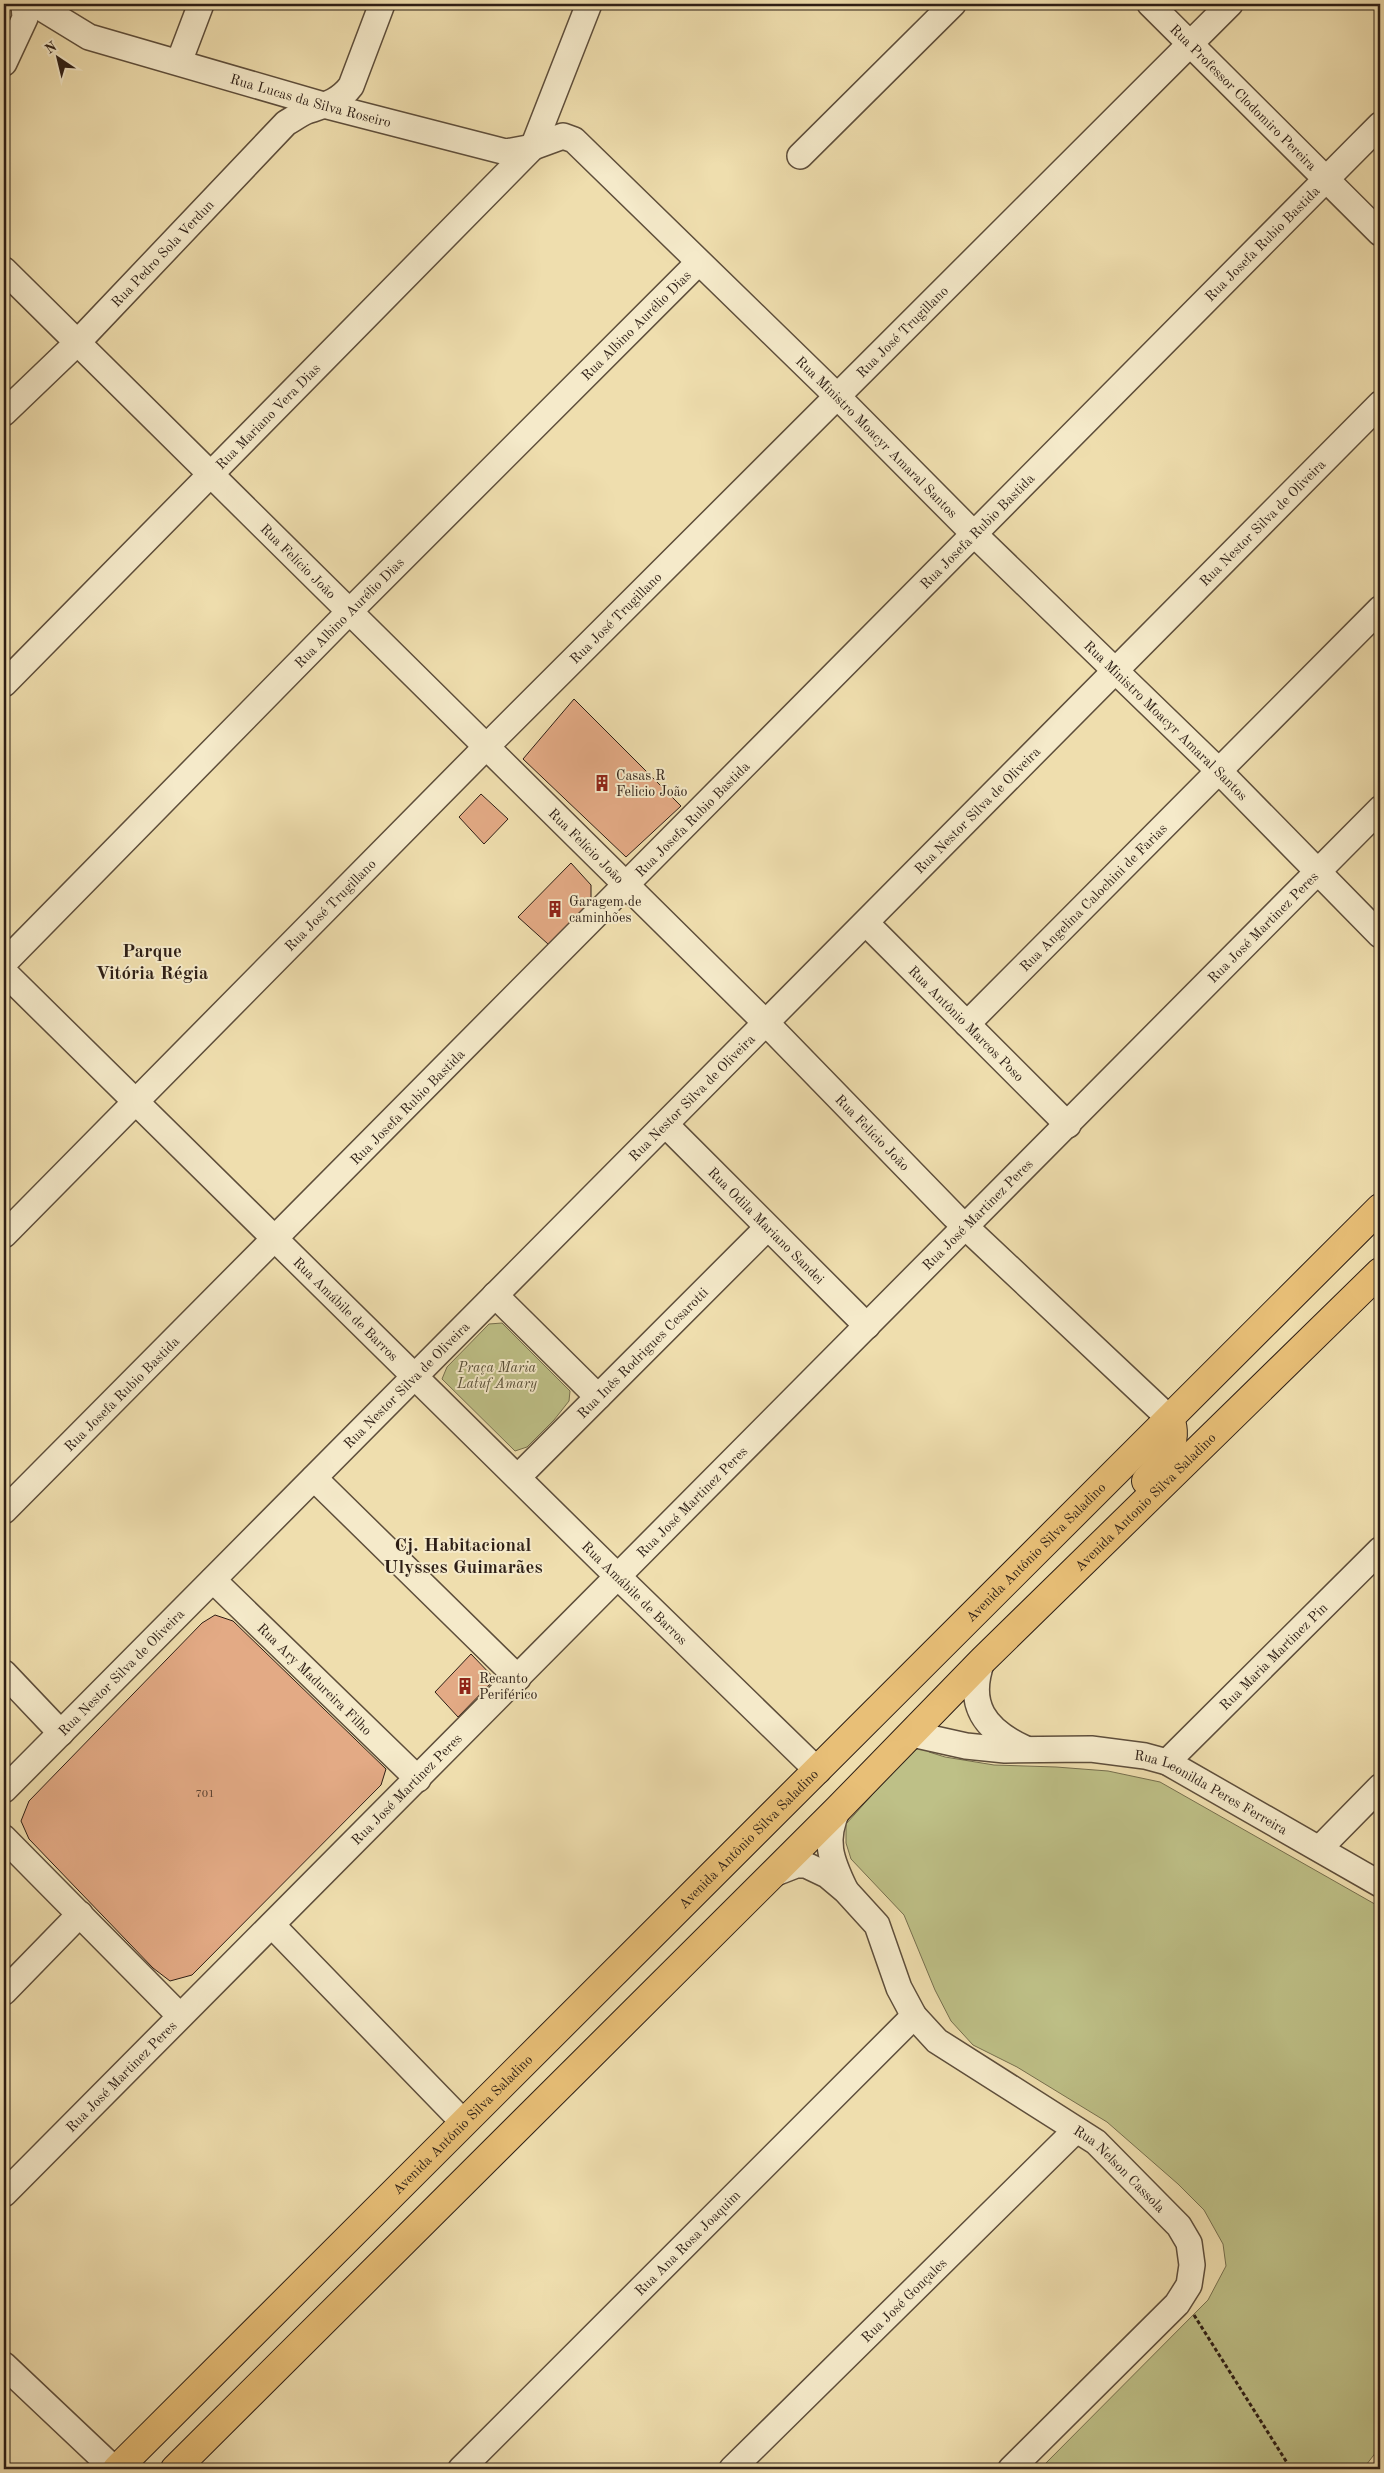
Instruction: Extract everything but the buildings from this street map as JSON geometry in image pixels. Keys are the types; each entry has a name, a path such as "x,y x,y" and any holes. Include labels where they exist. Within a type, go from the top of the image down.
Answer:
{"main road":[{"name":"Avenida Antônio Silva Saladino","path":"118,2469 1380,1208"},
{"name":"Avenida Antonio Silva Saladino","path":"912,1734 1049,1594 1380,1272"},
{"path":"1049,1594 1164,1461 1173,1436 1174,1428 1170,1419"},
{"path":"175,2469 912,1734"}],"street":[{"path":"4,63 25,18 24,4"},
{"name":"Rua Lucas da Silva Roseiro","path":"35,4 89,37 327,106 506,152 533,147"},
{"path":"179,62 201,4"},
{"path":"327,106 343,96 351,86 382,4"},
{"path":"533,147 589,4"},
{"path":"800,156 953,4"},
{"name":"Rua Professor Clodomiro Pereira","path":"1150,4 1380,233"},
{"name":"Rua José Trugillano","path":"4,1235 485,748 1230,4"},
{"name":"Rua Pedro Sola Verdun","path":"4,413 77,343 286,123 306,112 327,106"},
{"name":"Rua Josefa Rubio Bastida","path":"4,1511 627,887 973,533 1380,125"},
{"name":"Rua Ministro Moacyr Amaral Santos","path":"533,147 563,136 574,140 698,263 838,397 973,533 1219,771 1317,873 1380,935"},
{"name":"Rua Mariano Vera Dias","path":"4,684 533,147"},
{"name":"Rua Albino Aurélio Dias","path":"4,963 349,612 698,263"},
{"name":"Rua Felício João","path":"4,270 765,1023 966,1226 1170,1419"},
{"name":"Rua Nestor Silva de Oliveira","path":"4,1790 1115,671 1376,416"},
{"name":"Rua Angelina Calochini de Farias","path":"967,1024 1380,609"},
{"name":"Rua José Martinez Peres","path":"4,2194 1380,809"},
{"name":"Rua Antônio Marcos Poso","path":"866,923 1068,1125"},
{"name":"Rua Amábile de Barros","path":"4,972 618,1577 818,1771"},
{"name":"Rua Odila Mariano Sandei","path":"666,1125 867,1326"},
{"name":"Rua Inês Rodrigues Cesarotti","path":"518,1477 767,1228"},
{"path":"495,1295 598,1397"},
{"path":"314,1478 518,1678"},
{"name":"Rua Maria Martinez Pin","path":"1167,1762 1380,1550"},
{"name":"Rua Ary Madureira Filho","path":"212,1580 418,1779"},
{"name":"Rua Leonilda Peres Ferreira","path":"982,1661 975,1678 975,1689 976,1700 982,1715 993,1730 1026,1749"},
{"path":"4,1673 61,1733"},
{"name":"Rua Leonilda Peres Ferreira","path":"912,1734 966,1746 1005,1750 1091,1749 1145,1756 1167,1762 1380,1884"},
{"path":"1320,1848 1380,1787"},
{"name":"Rua Nelson Cassola","path":"838,1809 832,1823 831,1853 846,1892"},
{"path":"4,1838 180,2016"},
{"name":"Rua Nelson Cassola","path":"773,1874 796,1865 806,1865 827,1875 846,1892 876,1925 899,1988 914,2016 937,2041 1096,2142 1179,2226 1189,2243 1192,2265 1189,2285 1177,2304 1011,2469"},
{"path":"4,1992 80,1914"},
{"path":"272,1925 464,2123"},
{"name":"Rua Ana Rosa Joaquim","path":"461,2469 914,2016"},
{"name":"Rua José Gonçales","path":"732,2469 1076,2130"},
{"path":"4,2364 114,2469"}],"path":[{"path":"1183,2296 1291,2469"}],"green space":[{"name":"Praça Maria Latuf Amary","path":"502,1323 570,1391 569,1401 554,1420 527,1447 515,1451 442,1379 447,1367 489,1324"},
{"path":"922,1746 929,1752 945,1757 994,1765 1108,1771 1160,1782 1380,1907 1380,2447 1363,2469 1040,2469 1208,2300 1226,2266 1223,2244 1204,2210 1178,2184 1107,2122 1017,2067 973,2045 951,2021 935,1990 904,1915 851,1859 846,1843 846,1824 915,1747"}],"place":[{"name":"Casas R Felicio João","path":"602,783"},
{"name":"Garagem de caminhões","path":"555,909"},
{"name":"Recanto Periférico","path":"465,1686"}],"district":[{"name":"Parque Vitória Régia","path":"152,961"},
{"name":"Cj. Habitacional Ulysses Guimarães","path":"463,1555"}]}
